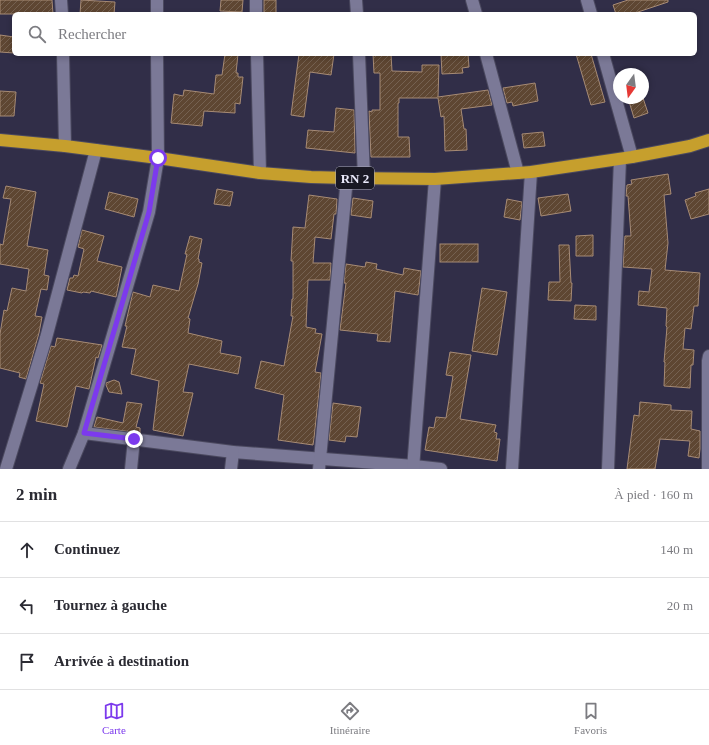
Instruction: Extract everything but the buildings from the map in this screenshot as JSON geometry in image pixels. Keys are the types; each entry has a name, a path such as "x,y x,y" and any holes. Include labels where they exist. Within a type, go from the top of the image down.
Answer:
{"highway":[{"name":"RN 2","path":"0,140 65,146 260,173 311,177 435,179 531,172 632,157 690,146 709,140"}],"street":[{"path":"61,0 62,12"},
{"path":"156,0 157,12"},
{"path":"256,0 256,12"},
{"path":"356,0 357,12"},
{"path":"472,0 475,12"},
{"path":"587,0 590,12"},
{"path":"63,56 65,146"},
{"path":"69,469 84,433 149,212 158,158 157,56"},
{"path":"257,56 260,173"},
{"path":"359,56 364,178"},
{"path":"487,56 518,173"},
{"path":"603,56 632,157"},
{"path":"6,469 46,338 96,150"},
{"path":"608,469 620,159"},
{"path":"512,469 531,172"},
{"path":"320,464 347,178"},
{"path":"414,467 435,179"},
{"path":"708,469 709,356"},
{"path":"84,433 320,464 441,469"},
{"path":"131,469 134,439"},
{"path":"231,469 233,452"}],"route":[{"path":"134,439 84,433 149,212 158,158"}]}
